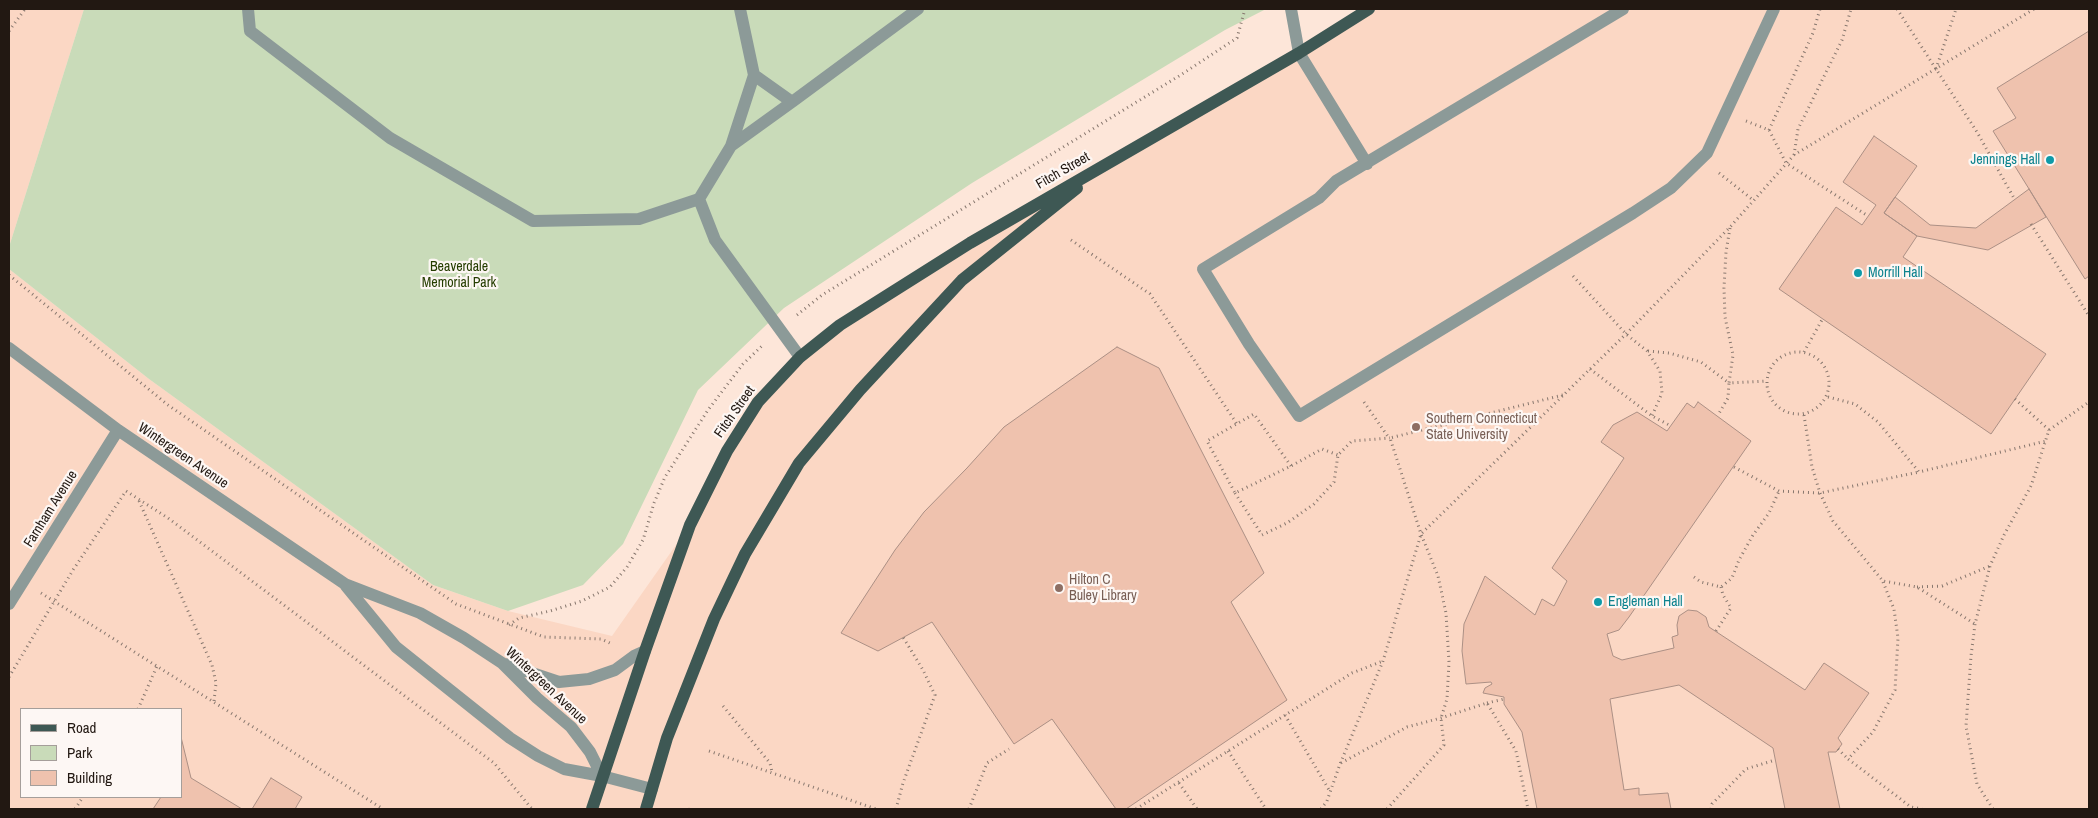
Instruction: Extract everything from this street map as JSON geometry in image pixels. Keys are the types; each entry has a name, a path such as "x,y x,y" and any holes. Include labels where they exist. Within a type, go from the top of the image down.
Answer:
{"main road":[{"name":"Fitch Street","path":"592,809 690,525 726,451 758,402 800,357 840,325 970,243 1299,53 1369,9"},
{"name":"Fitch Street","path":"646,809 667,738 714,619 745,554 799,463 860,390 962,280 1110,161"}],"street":[{"path":"248,9 250,31 390,138 533,221 639,219 699,199 731,146 754,75 740,9"},
{"path":"731,146 918,9"},
{"path":"1291,9 1299,53 1367,164"},
{"path":"1623,9 1336,181 1319,198 1203,269 1249,344 1299,416 1633,214 1671,188 1707,153 1774,9"},
{"path":"754,75 792,102"},
{"path":"699,199 715,240 800,357"},
{"name":"Wintergreen Avenue","path":"9,348 118,430 344,584 420,613 464,638 502,663 537,698 571,727 590,752 602,776"},
{"name":"Farnham Avenue","path":"9,604 118,430"},
{"name":"Wintergreen Avenue","path":"344,584 396,647 510,738 538,756 564,769 602,776 652,789"},
{"path":"502,663 559,682 589,679 607,673 645,651"}],"path":[{"path":"9,31 25,9"},
{"path":"1237,38 1245,9"},
{"path":"1769,130 1812,33 1820,9"},
{"path":"1794,155 1798,129 1842,40 1851,9"},
{"path":"1897,9 1977,132 2015,200"},
{"path":"1936,68 1956,9"},
{"path":"1326,809 1329,790 1383,661 1421,534 1626,334 1731,226 1794,155 2034,9"},
{"path":"1744,120 1769,130 1786,164 1868,216"},
{"path":"1716,171 1753,200"},
{"path":"2031,224 2089,316"},
{"path":"1718,415 1728,398 1733,355 1725,317 1724,288 1726,252 1731,226"},
{"path":"1071,240 1150,294 1237,424"},
{"path":"1558,259 1626,334 1648,351 1660,371 1662,393 1652,416"},
{"path":"9,275 168,405 456,604 544,637 601,639 615,645"},
{"path":"1804,352 1822,318"},
{"path":"1648,351 1669,353 1701,362 1729,384 1766,381"},
{"path":"1792,352 1804,352 1817,357 1830,375 1828,397 1819,408 1804,415 1781,411 1772,402 1768,392 1766,381 1771,367 1779,358 1792,352"},
{"path":"1590,369 1652,416 1671,426"},
{"path":"1351,384 1390,438 1421,534 1438,576 1446,613 1449,662 1447,699 1441,718 1444,745 1387,809"},
{"path":"1291,466 1254,414 1207,441 1235,493 1262,535 1287,523 1314,504 1334,482 1338,455 1352,441 1390,438 1564,394"},
{"path":"1828,397 1855,404 1878,422 1919,472"},
{"path":"2015,399 2049,430"},
{"path":"1993,809 1977,784 1966,726 1975,624 1990,566 2004,535 2031,486 2049,430 2089,402"},
{"path":"1804,415 1812,467 1820,493 1833,521 1883,581 1894,608 1898,638 1895,690 1872,732 1848,759"},
{"path":"1734,467 1779,491 1820,493 1919,472 2046,441"},
{"path":"1235,493 1322,449 1338,455"},
{"path":"9,677 73,570 126,491 168,518 494,763 532,809"},
{"path":"1721,587 1732,578 1739,560 1753,535 1770,513 1779,491"},
{"path":"138,500 212,665 216,683 214,701"},
{"path":"1883,581 1917,587 1942,586 1990,566"},
{"path":"1694,577 1701,582 1721,587"},
{"path":"23,581 383,809"},
{"path":"1716,632 1731,608 1723,595 1721,587"},
{"path":"1917,587 1975,624"},
{"path":"896,809 903,783 935,695 904,637"},
{"path":"1136,809 1352,673 1383,661"},
{"path":"138,708 157,666"},
{"path":"1340,764 1407,727 1504,699"},
{"path":"1487,703 1516,752 1528,809"},
{"path":"723,706 770,763 772,772"},
{"path":"1285,715 1329,790"},
{"path":"969,809 987,763 1008,749"},
{"path":"1838,749 1848,759 1911,807 1922,809"},
{"path":"709,751 876,809"},
{"path":"1228,752 1266,809"},
{"path":"1711,809 1712,804 1746,769 1775,760"},
{"path":"1178,783 1197,809"},
{"path":"75,809 82,798"},
{"path":"1321,809 1327,802"},
{"path":"690,809 691,804"}],"shaded area":[{"path":"9,9 84,9 9,247"},
{"name":"Southern Connecticut State University","path":"1369,9 2089,9 2089,809 9,809 9,269 149,379 433,585 508,611 612,636 690,525 758,402 840,325"}],"green space":[{"name":"Beaverdale Memorial Park","path":"84,9 1266,9 1225,30 972,183 784,308 698,390 623,544 583,585 508,611 433,585 149,379 9,269 9,247"}],"building":[{"name":"Jennings Hall","path":"2089,31 2089,276 2085,279 1993,131 2016,118 1997,88"},
{"name":"Morrill Hall","path":"1874,136 1917,166 1884,213 1917,236 1903,257 2046,354 1991,434 1779,289 1836,207 1862,225 1876,205 1843,182"},
{"path":"2029,189 2046,217 1988,250 1917,236 1884,213 1895,197 1930,225 1976,228"},
{"name":"Hilton C Buley Library","path":"1117,347 1159,368 1264,573 1231,602 1287,700 1126,809 1116,809 1052,719 1014,744 932,622 878,651 841,633 895,550 924,512 1004,427"},
{"name":"Engleman Hall","path":"1698,402 1751,441 1629,617 1619,630 1607,634 1613,656 1622,660 1674,648 1672,637 1678,635 1677,625 1679,616 1688,610 1697,611 1706,617 1709,627 1805,690 1824,663 1869,693 1838,738 1842,744 1836,752 1828,752 1840,809 1785,809 1773,748 1679,685 1610,699 1624,790 1639,788 1639,795 1668,793 1671,809 1537,809 1522,732 1504,704 1504,697 1483,693 1485,688 1492,684 1491,682 1466,684 1462,651 1464,624 1485,576 1535,615 1542,599 1554,606 1567,581 1552,568 1624,458 1601,442 1613,425 1637,412 1667,431 1687,403 1694,408"},
{"path":"182,741 191,778 242,809 153,809 160,798 182,798"},
{"path":"271,778 302,797 295,809 252,809"}],"place":[{"name":"Jennings Hall","path":"2050,160"},
{"name":"Morrill Hall","path":"1858,273"},
{"name":"Southern Connecticut State University","path":"1416,427"},
{"name":"Hilton C Buley Library","path":"1059,588"},
{"name":"Engleman Hall","path":"1598,602"}]}
